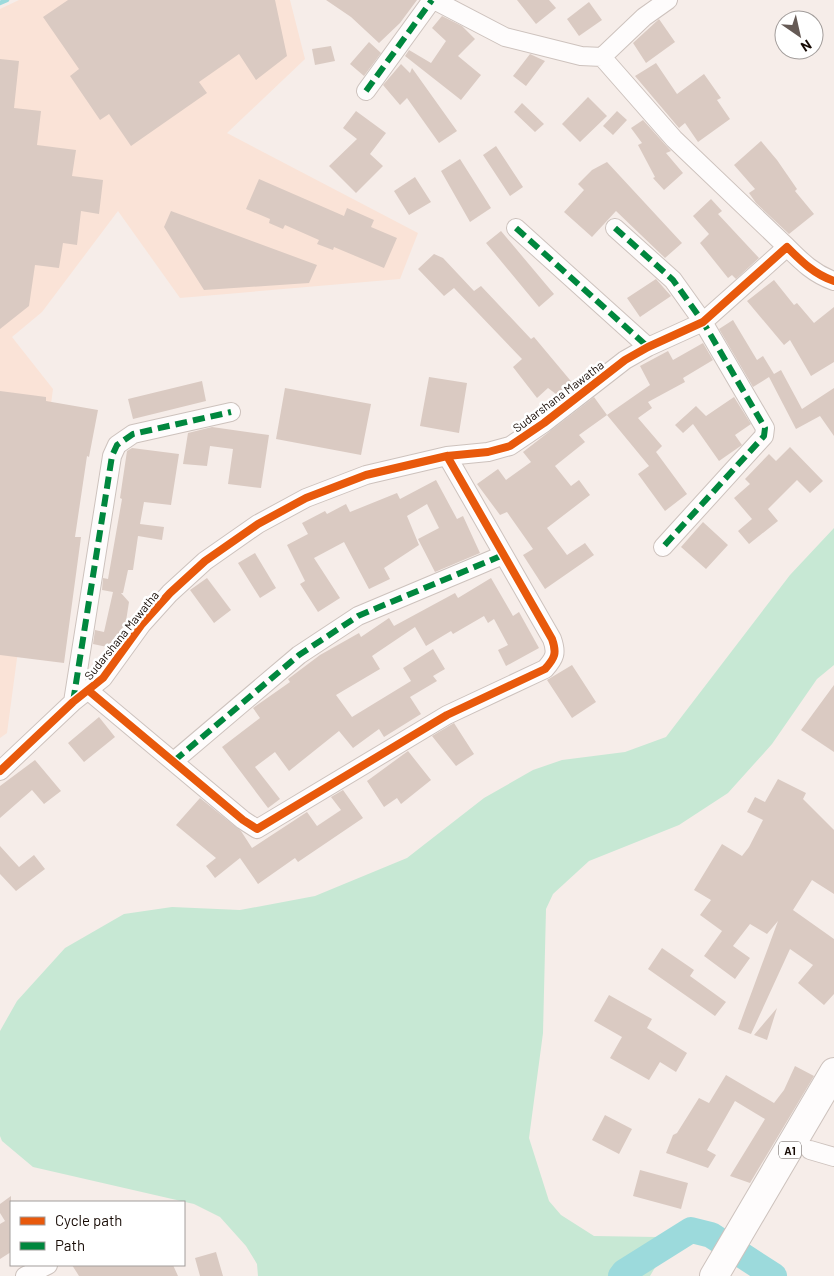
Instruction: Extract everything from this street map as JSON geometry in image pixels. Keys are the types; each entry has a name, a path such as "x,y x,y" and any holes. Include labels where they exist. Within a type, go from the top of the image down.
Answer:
{"highway":[{"name":"A1","path":"812,1150 834,1072"},
{"name":"A1","path":"722,1274 812,1150 834,1108"}],"street":[{"path":"366,90 433,0 505,37 581,56 602,57 674,139 808,268 821,277 834,282"},
{"path":"602,57 644,17 668,0"},
{"path":"516,228 648,347"},
{"path":"615,228 674,280 703,322 761,418 765,428 764,436 663,547"},
{"name":"Sudarshana Mawatha","path":"0,771 74,702 103,678 142,624 170,593 205,561 258,524 306,498 366,475 447,456 488,452 510,446 544,423 625,360 648,347 703,322 787,248"},
{"path":"74,702 112,456 117,445 133,434 231,412"},
{"path":"89,691 243,820 258,829 447,715 545,668 554,659 556,651 552,639 447,456"},
{"path":"174,761 299,655 358,616 503,555"},
{"path":"25,1276 49,1269"}],"shaded area":[{"path":"19,0 290,0 305,59 227,133 418,233 400,279 180,298 118,211 42,312 12,337 53,389 7,733 0,738 0,9"}],"green space":[{"path":"834,528 834,665 817,679 772,744 728,793 679,825 589,861 553,894 546,909 543,1033 529,1138 549,1201 561,1215 594,1236 657,1237 663,1254 650,1276 258,1276 257,1264 246,1246 220,1217 185,1201 33,1167 2,1141 0,1136 0,1031 17,1001 65,948 124,914 172,907 240,910 315,896 407,858 484,798 533,770 562,760 625,752 666,737 790,575"}],"building":[{"path":"68,0 275,0 287,56 256,80 239,54 199,82 207,93 131,146 109,114 100,120 70,76 79,69 43,17"},
{"path":"326,0 417,0 400,23 379,43 351,17"},
{"path":"517,0 549,0 556,8 536,24"},
{"path":"589,2 602,20 579,36 567,19"},
{"path":"442,16 462,26 475,39 458,56 481,75 461,100 405,56 409,50 431,63 446,41 432,28"},
{"path":"659,19 675,42 646,63 633,43"},
{"path":"369,42 381,53 364,76 350,64"},
{"path":"331,46 335,61 315,65 312,49"},
{"path":"530,54 545,61 526,86 513,76"},
{"path":"0,59 19,61 14,108 41,111 37,145 76,150 72,176 103,180 99,214 81,211 77,245 63,243 59,268 35,265 29,306 0,329"},
{"path":"656,63 677,94 704,74 721,98 717,100 730,119 698,142 685,123 679,128 635,76"},
{"path":"401,64 410,73 412,68 457,131 439,143 407,98 400,105 383,85"},
{"path":"588,97 607,116 580,142 562,124"},
{"path":"522,103 544,124 535,132 514,112"},
{"path":"356,111 386,133 370,154 383,166 356,193 329,166 357,139 343,128"},
{"path":"617,111 627,120 613,135 603,126"},
{"path":"643,120 671,151 666,153 683,173 664,190 653,178 655,177 638,145 642,143 631,128"},
{"path":"761,141 797,189 795,191 814,214 789,234 756,203 749,193 755,189 734,165"},
{"path":"496,146 523,187 510,196 483,155"},
{"path":"460,159 491,208 470,222 441,171"},
{"path":"607,162 682,243 665,258 616,211 592,237 564,212 584,190 578,184 592,170"},
{"path":"415,177 431,202 409,215 394,191"},
{"path":"259,179 344,216 347,208 374,220 371,227 397,238 384,268 334,247 333,250 317,244 319,240 285,225 283,229 269,223 270,219 246,209"},
{"path":"711,199 722,211 718,214 759,258 736,279 732,275 728,278 700,243 709,234 693,216"},
{"path":"171,211 317,265 309,283 204,290 164,227"},
{"path":"501,231 554,294 539,307 486,243"},
{"path":"434,254 443,258 474,291 481,286 531,339 534,337 575,386 560,397 548,388 537,398 513,367 522,359 454,288 444,296 418,269"},
{"path":"656,279 671,296 640,317 627,298"},
{"path":"774,280 794,305 797,303 814,323 834,307 834,362 811,376 790,340 784,345 747,301"},
{"path":"733,320 757,360 763,356 774,374 781,370 802,409 834,388 834,436 820,416 796,429 769,377 753,387 719,329"},
{"path":"703,343 713,360 683,378 685,382 648,402 652,408 638,418 662,446 656,452 687,494 665,511 638,474 649,466 607,415 650,385 640,366 668,351 673,360"},
{"path":"429,377 467,383 459,433 420,426"},
{"path":"202,381 206,401 133,419 128,399"},
{"path":"285,388 371,404 361,455 276,439"},
{"path":"0,391 46,397 46,401 98,410 89,457 87,456 75,537 81,537 64,663 0,655"},
{"path":"594,397 607,415 579,435 585,442 555,466 571,486 579,480 590,495 547,528 567,555 585,543 594,555 545,589 523,555 533,549 507,512 500,515 477,484 498,469 506,480 531,462 523,452"},
{"path":"734,397 751,424 735,435 742,445 719,461 693,424 683,433 675,425 696,406 706,416"},
{"path":"212,427 269,435 261,488 228,484 233,449 210,446 207,466 183,464 188,433"},
{"path":"790,447 823,481 810,493 797,480 768,509 778,521 749,544 738,531 752,519 734,498 750,484 745,479 769,454 776,461"},
{"path":"132,448 179,454 171,505 144,502 140,524 164,527 162,540 138,536 133,570 128,570 123,593 121,593 129,602 126,621 112,648 93,644 95,630 104,632 113,592 102,590 103,578 108,579 122,499 120,498 127,451"},
{"path":"436,480 457,519 463,516 480,553 435,572 418,539 439,528 427,504 407,516 419,545 384,568 390,579 369,589 344,542 314,558 340,598 318,612 300,584 305,581 287,545 308,534 302,523 325,511 327,514 346,504 350,512 397,493 400,499"},
{"path":"703,522 728,545 706,569 681,547"},
{"path":"255,553 276,588 260,598 238,563"},
{"path":"207,578 231,610 214,623 190,590"},
{"path":"491,578 513,616 519,612 539,648 506,666 498,650 508,645 494,619 488,623 484,616 453,634 451,631 426,646 415,627 372,656 380,669 336,695 352,717 411,681 403,668 433,649 445,669 433,676 437,681 410,697 421,714 384,737 379,729 353,748 339,731 289,771 275,752 255,767 280,799 268,808 222,747 260,718 253,708 290,682 288,679 320,655 359,633 361,637 389,618 394,626 455,593 458,598"},
{"path":"572,665 596,702 572,718 547,680"},
{"path":"834,685 834,752 801,730"},
{"path":"99,717 115,737 84,762 68,743"},
{"path":"454,723 474,754 456,766 432,736"},
{"path":"408,751 431,780 401,804 397,798 384,807 367,781"},
{"path":"35,760 61,791 44,804 32,790 0,818 0,786"},
{"path":"778,779 806,793 803,799 834,830 834,894 812,880 793,910 834,939 834,994 824,1005 798,983 813,965 790,949 751,1034 738,1029 778,921 767,934 750,924 733,946 750,958 735,979 704,956 722,931 700,915 711,900 694,890 722,844 742,856 749,847 763,820 747,812 755,797 765,802"},
{"path":"343,790 363,818 298,862 295,858 258,884 240,858 215,878 206,866 216,858 176,825 200,798 241,831 252,848 307,812 317,826 341,810 331,797"},
{"path":"0,846 19,867 34,855 45,869 16,891 0,874"},
{"path":"662,948 694,970 690,976 726,1002 715,1016 648,969"},
{"path":"609,995 652,1019 647,1028 687,1053 676,1072 660,1062 649,1080 610,1058 622,1037 594,1021"},
{"path":"777,1008 767,1040 754,1035"},
{"path":"795,1066 814,1076 750,1183 730,1176 765,1119 735,1101 707,1150 716,1155 708,1168 666,1153 673,1135 677,1133 699,1098 709,1103 726,1075 774,1103 784,1090"},
{"path":"605,1115 632,1129 619,1154 592,1140"},
{"path":"640,1170 688,1183 681,1209 633,1196"},
{"path":"11,1196 10,1253 0,1259 0,1224 5,1221 0,1213 0,1204"},
{"path":"216,1252 223,1276 200,1276 195,1258"},
{"path":"73,1266 173,1266 178,1276 79,1276"}],"waterway":[{"path":"0,3 7,0"},
{"path":"621,1276 624,1272 691,1230 711,1235 774,1276"}],"marked path":[{"path":"366,91 432,0"},
{"path":"516,228 648,347"},
{"path":"615,228 673,280 703,322 765,428 764,436 663,547"},
{"path":"73,702 112,456 117,445 133,434 231,412"},
{"path":"174,761 299,655 358,616 503,555"}],"cycle path":[{"path":"0,771 73,702 103,678 142,624 170,593 205,561 258,524 306,498 366,475 447,456 488,452 510,446 544,423 625,360 648,347 703,322 787,247 814,271 834,281"},
{"path":"89,691 243,820 257,829 447,715 545,669 554,655 552,639 447,456"}]}
